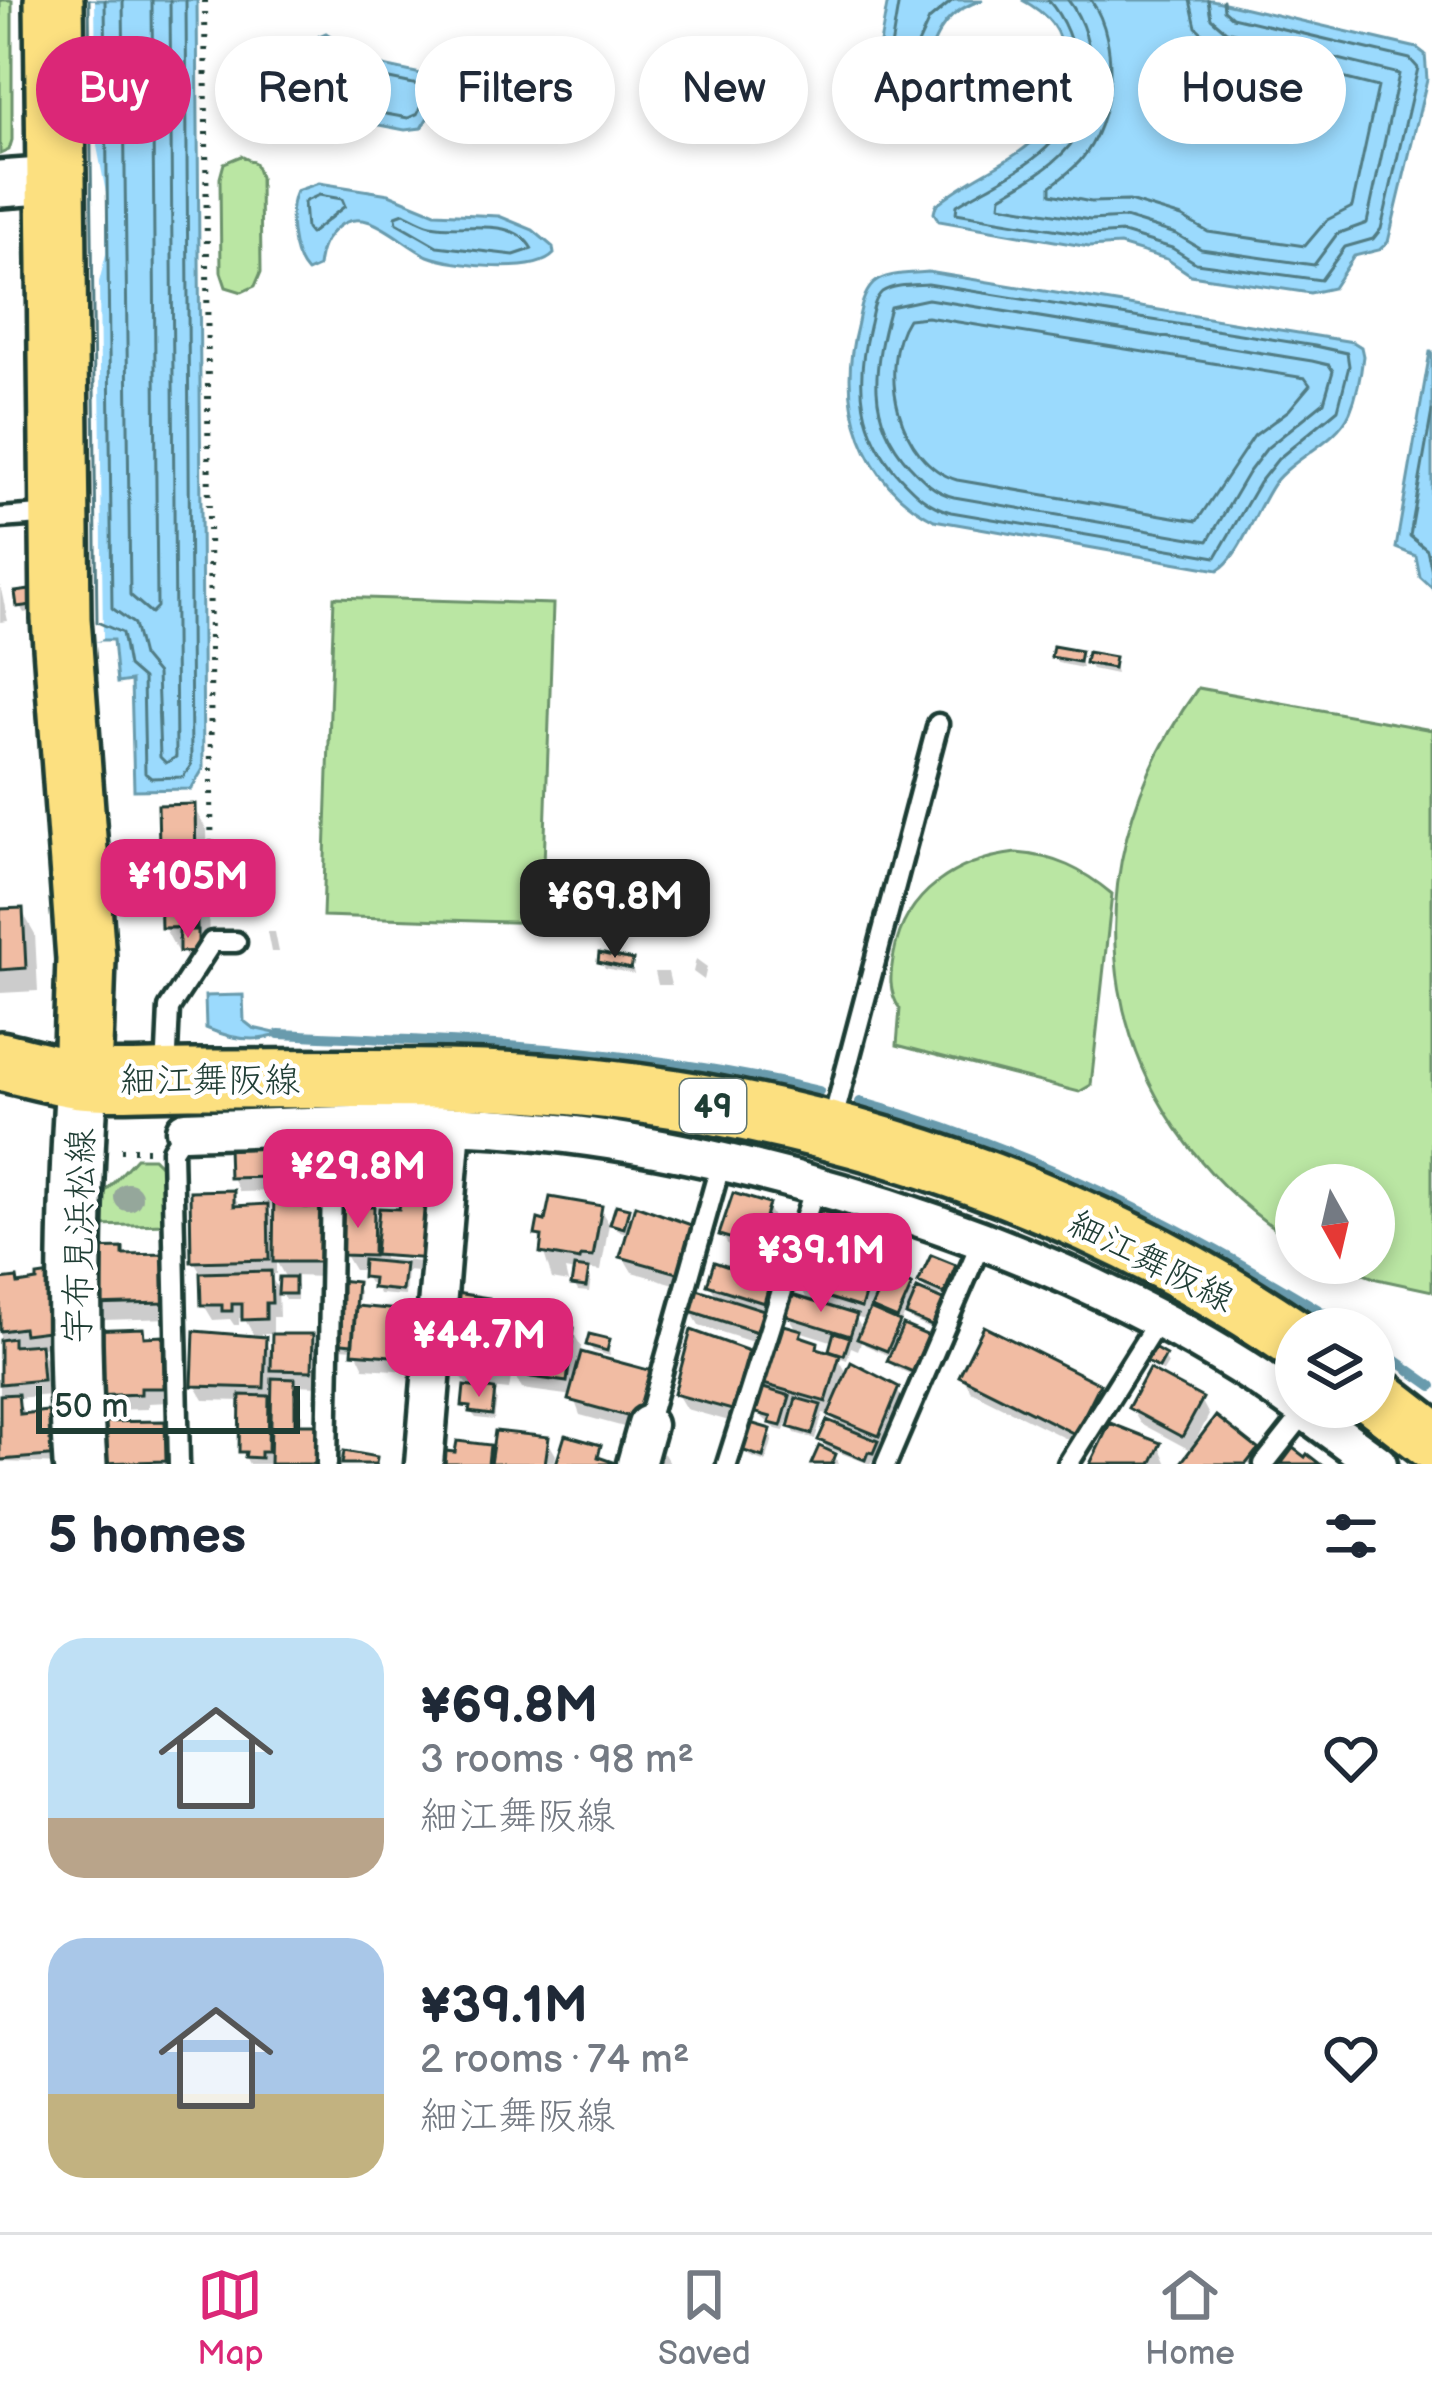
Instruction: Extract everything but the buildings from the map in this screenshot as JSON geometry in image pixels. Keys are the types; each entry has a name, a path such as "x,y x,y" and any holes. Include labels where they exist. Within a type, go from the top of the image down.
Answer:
{"main road":[{"name":"細江舞阪線","path":"53,0 28,182 60,514 61,619 86,959 82,1079 174,1120 445,1079 572,1086 699,1103 830,1132 944,1167 1063,1213 1177,1269 1275,1327"},
{"path":"0,1061 82,1079"},
{"path":"0,1105 82,1079"},
{"name":"宇布見浜松線","path":"74,1462 82,1079"},
{"path":"1395,1411 1432,1440"}],"street":[{"path":"174,1120 541,1132 721,1163 982,1240 1159,1319 1221,1352 1275,1389"},
{"path":"424,1464 452,1127"},
{"path":"636,1464 647,1425"},
{"path":"1329,1428 1375,1463"}],"lane":[{"path":"0,518 60,514"},
{"path":"830,1132 938,724"},
{"path":"179,1464 169,1008 212,942 236,942"},
{"path":"327,1464 332,1126"},
{"path":"647,1425 721,1163"},
{"path":"727,1464 814,1187"},
{"path":"886,1464 982,1240"},
{"path":"1068,1464 1159,1319"},
{"path":"1264,1464 1287,1428"}],"path":[{"path":"205,0 212,942"},
{"path":"111,1150 174,1120"}],"green space":[{"path":"0,0 12,0 12,140 9,150 0,154"},
{"path":"241,156 255,163 260,177 261,272 255,286 242,292 226,287 221,272 220,178 224,163"},
{"path":"334,597 553,604 542,923 323,916"},
{"path":"1198,688 1432,730 1432,1291 1395,1283 1395,1164 1275,1164 1275,1227 1228,1190 1176,1128 1140,1061 1120,988 1115,913 1127,837 1154,761"},
{"path":"1016,853 1067,865 1112,894 1091,1085 1079,1092 897,1045 900,1009 892,989 892,969 909,913 954,872"},
{"path":"136,1158 153,1158 164,1169 165,1224 99,1226 104,1193"}],"water":[{"path":"78,0 197,0 203,769 191,789 134,790 131,681 117,683 113,640 85,640 80,144 191,144 191,36 78,36"},
{"path":"888,0 983,0 963,8 938,36 881,36"},
{"path":"1022,0 1212,0 1417,48 1425,54 1427,80 1388,242 1379,250 1354,256 1333,288 1310,293 1191,275 1167,259 1120,245 1089,247 939,221 936,205 1029,144 1114,144 1114,36 1058,36 1039,11"},
{"path":"391,68 415,73 415,129 391,127"},
{"path":"319,183 389,194 435,213 499,216 533,230 553,247 554,254 530,265 456,263 428,256 384,228 361,220 333,231 318,267 307,272 294,244 292,210 296,191"},
{"path":"928,272 1353,342 1361,347 1363,356 1355,399 1344,423 1274,483 1241,543 1218,570 934,520 909,504 872,462 853,411 850,384 857,327 869,288 885,277"},
{"path":"1430,352 1432,588 1420,577 1416,556 1396,548"},
{"path":"243,995 244,1021 279,1034 242,1038 206,1028 205,996"}],"pier":[{"path":"80,0 95,0 95,36 80,36"},
{"path":"82,144 97,144 106,193 106,254 99,282 103,639 87,642"}],"waterway":[{"path":"279,1034 617,1056 819,1091"},
{"path":"860,1102 1052,1170 1174,1228 1314,1308"},
{"path":"1395,1360 1432,1386"}]}
